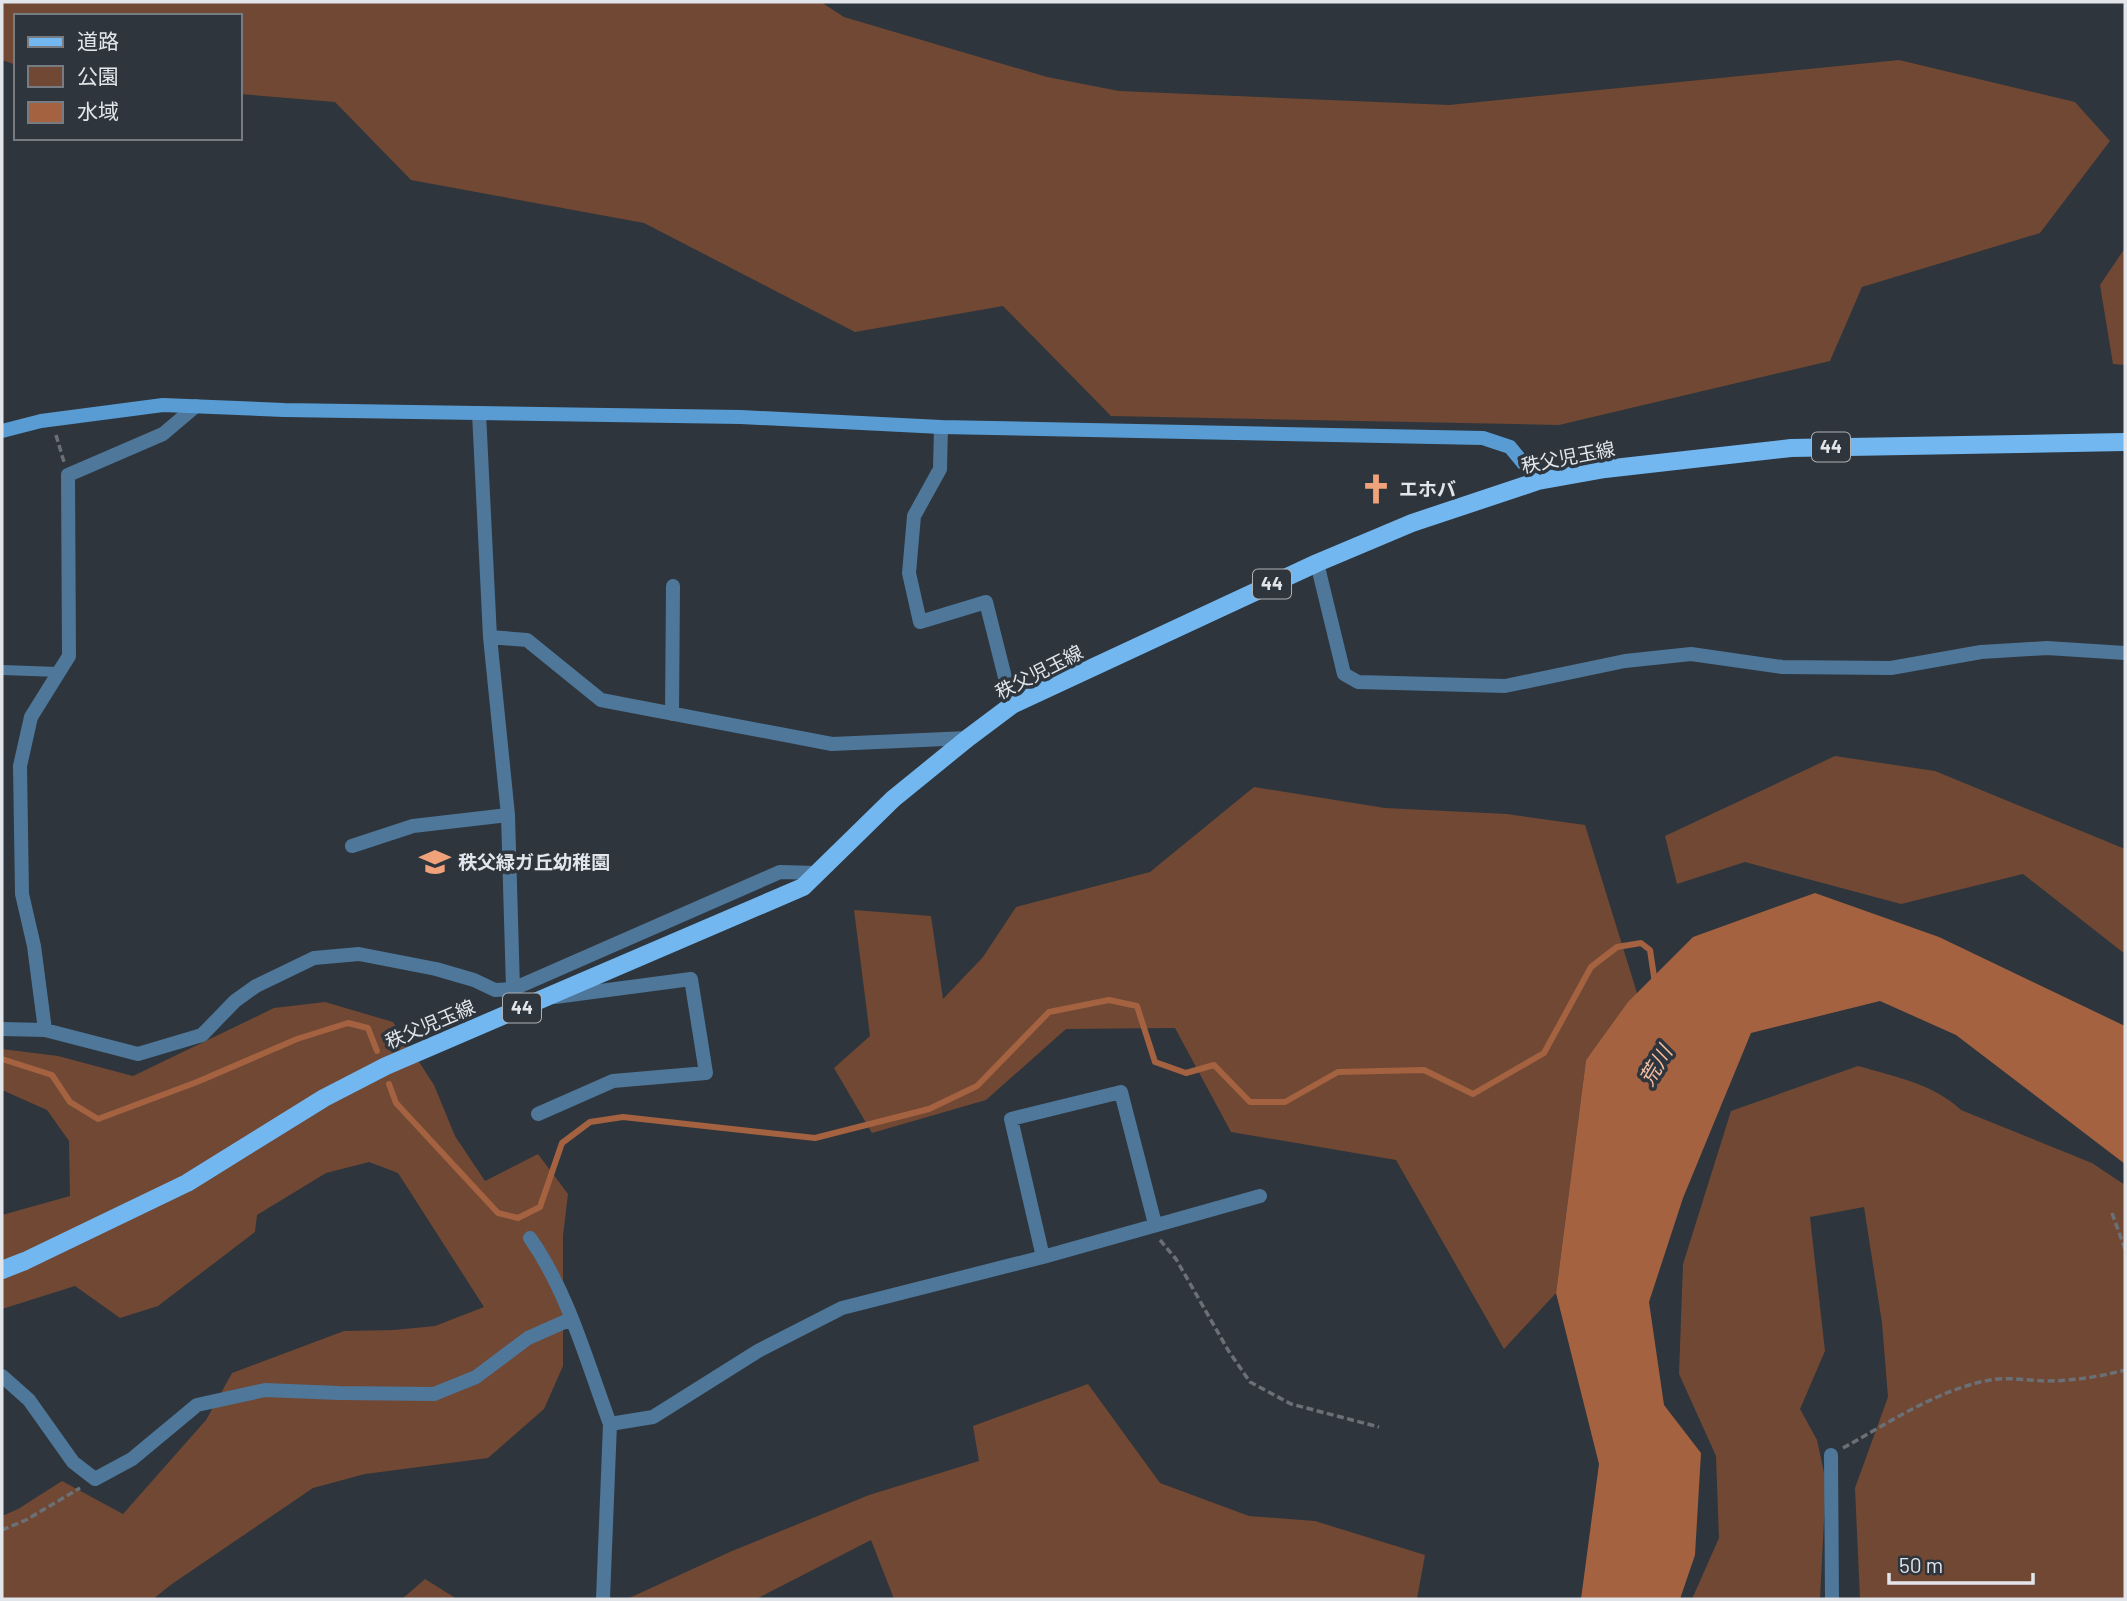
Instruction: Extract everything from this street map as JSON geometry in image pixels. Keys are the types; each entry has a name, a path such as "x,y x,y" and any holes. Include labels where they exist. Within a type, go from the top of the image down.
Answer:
{"main road":[{"name":"秩父児玉線","path":"2,1270 187,1183 324,1098 386,1066 803,887 893,799 1012,705 1317,563 1412,523 1538,481 1605,469 1791,448 2125,442"}],"street":[{"path":"2,431 52,420 163,405 284,410 741,417 941,427 1483,438 1510,447 1538,481"},
{"path":"46,1030 34,946 22,894 20,766 31,717 69,656 68,475 163,434 196,406"},
{"path":"479,413 490,638 508,815 513,989"},
{"path":"941,427 940,469 914,516 909,573 920,622 986,601 1012,705"},
{"path":"1317,563 1344,674 1358,682 1505,686 1625,662 1691,654 1782,667 1891,668 1981,652 2021,649 2125,653"},
{"path":"672,714 673,586"},
{"path":"490,638 527,640 601,700 832,744 968,738"},
{"path":"352,846 413,826 508,815"},
{"path":"2,1029 46,1030 138,1054 202,1035 235,1001 256,986 314,958 359,954 436,969 474,980 495,990 513,989 780,873 817,873"},
{"path":"538,1114 613,1081 706,1073 691,979 545,999"},
{"path":"1043,1257 1011,1119 1121,1092 1155,1224"},
{"path":"610,1424 653,1417 758,1351 842,1308 1043,1257 1259,1196"},
{"path":"530,1238 545,1259 571,1319 610,1424 603,1599"},
{"path":"2,1376 29,1400 73,1462 95,1479 132,1459 197,1405 265,1390 434,1394 476,1377 528,1338 571,1319"},
{"path":"1832,1455 1832,1599"}],"lane":[{"path":"2,670 59,671"}],"path":[{"path":"52,420 68,475"},
{"path":"2112,1213 2125,1249"},
{"path":"1131,1233 1162,1241 1176,1259 1228,1350 1250,1382 1292,1404 1379,1427"},
{"path":"1832,1455 1946,1393 1992,1380 2094,1378 2125,1370"},
{"path":"2,1530 26,1520 95,1479"}],"green space":[{"path":"2,2 821,2 844,17 1047,77 1119,91 1449,105 1899,60 2075,102 2110,141 2040,233 1862,287 1830,361 1559,425 1111,416 1003,306 855,332 644,223 411,180 335,102 242,94 242,14 14,14 14,64 2,60"},
{"path":"2125,248 2125,365 2113,364 2100,285"},
{"path":"1835,756 1935,771 2125,849 2125,954 2023,874 1901,904 1745,862 1677,884 1665,836"},
{"path":"1254,787 1385,808 1507,814 1585,825 1637,993 1586,1060 1556,1293 1504,1349 1396,1160 1231,1132 1175,1028 1066,1029 986,1100 872,1133 834,1068 870,1036 854,910 931,916 943,999 983,957 1016,907 1150,872"},
{"path":"325,1002 393,1022 434,1085 455,1136 485,1181 538,1154 568,1194 563,1236 563,1366 544,1409 488,1458 365,1474 313,1488 153,1599 2,1599 2,1516 62,1481 123,1514 206,1420 232,1373 344,1331 435,1326 484,1307 398,1173 369,1162 326,1173 257,1215 255,1232 158,1306 120,1318 75,1286 2,1309 2,1215 70,1196 69,1141 47,1110 2,1090 2,1049 58,1056 133,1076 274,1008"},
{"path":"1858,1066 1926,1087 1961,1110 2092,1163 2125,1185 2125,1599 1860,1599 1855,1488 1888,1397 1882,1323 1864,1207 1810,1217 1825,1351 1800,1409 1817,1440 1826,1482 1820,1599 1692,1599 1719,1538 1716,1456 1679,1374 1683,1264 1731,1111"},
{"path":"1088,1384 1160,1483 1249,1516 1315,1521 1425,1555 1417,1599 894,1599 871,1540 756,1599 627,1599 732,1551 869,1495 979,1461 973,1426"},
{"path":"425,1579 457,1599 402,1599"}],"water":[{"name":"荒川","path":"1815,893 1939,937 2125,1026 2125,1164 1956,1035 1880,1001 1751,1033 1683,1198 1649,1302 1664,1405 1701,1453 1695,1555 1680,1599 1581,1599 1599,1464 1556,1293 1586,1060 1628,1002 1693,937"}],"waterway":[{"path":"389,1084 396,1103 498,1213 518,1218 540,1207 562,1143 590,1122 623,1117 815,1138 929,1109 977,1086 1049,1012 1109,1000 1137,1006 1155,1062 1186,1073 1214,1065 1250,1102 1285,1102 1338,1072 1424,1070 1473,1094 1544,1053 1591,967 1617,947 1641,943 1650,950 1655,983"},
{"path":"2,1059 52,1075 70,1102 98,1119 197,1082 297,1039 348,1023 368,1028 377,1051"}],"place":[{"name":"エホバ","path":"1376,489"},
{"name":"秩父緑ガ丘幼稚園","path":"435,862"}]}
